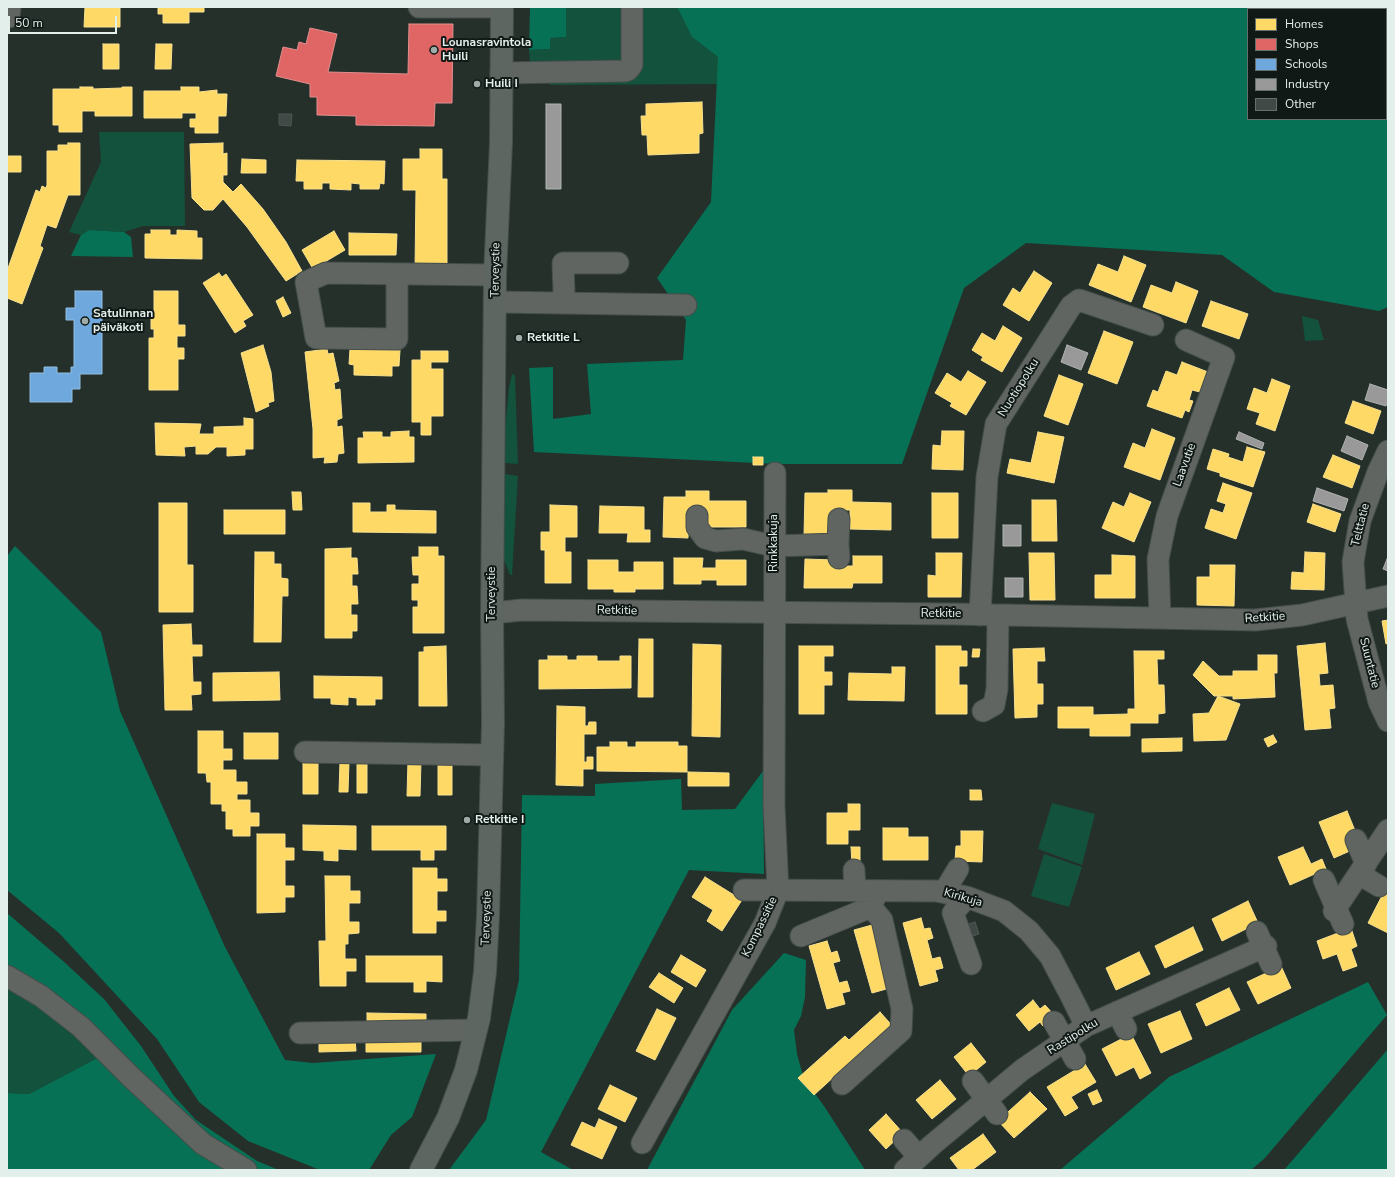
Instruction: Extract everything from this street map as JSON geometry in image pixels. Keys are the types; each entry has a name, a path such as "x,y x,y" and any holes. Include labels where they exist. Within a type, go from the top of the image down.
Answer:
{"main road":[{"name":"Terveystie","path":"421,1170 448,1118 466,1070 479,1018 485,972 493,724 492,612 496,302 495,275 502,73 502,7"}],"street":[{"path":"419,7 502,7"},
{"path":"502,73 628,70 632,64 632,7"},
{"path":"560,303 564,293 562,263 618,263"},
{"path":"397,274 397,339 316,338 306,282 326,273 495,275"},
{"name":"Nuotiopolku","path":"989,615 987,477 996,424 1071,306 1079,300 1153,326"},
{"path":"496,302 686,305"},
{"name":"Laavutie","path":"1160,618 1158,559 1167,516 1224,357 1186,340"},
{"name":"Telttatie","path":"1356,604 1353,562 1360,521 1378,472 1388,450"},
{"name":"Rinkkakuja","path":"775,473 775,612"},
{"path":"697,516 697,527 705,538 709,547 716,541 743,539 774,546 839,551 839,519"},
{"name":"Retkitie","path":"492,612 522,610 775,612 1255,620 1302,615 1388,596"},
{"name":"Suuntatie","path":"1356,604 1357,619 1378,702 1388,721"},
{"name":"Kompassitie","path":"642,1143 765,922 778,890 774,806 775,612"},
{"path":"983,711 994,705 997,689 989,615"},
{"path":"305,752 492,755"},
{"path":"1324,880 1338,914 1362,869 1388,830"},
{"path":"1356,840 1362,869 1379,886"},
{"path":"944,892 958,869"},
{"path":"854,870 855,891"},
{"name":"Kirikuja","path":"744,890 855,891 874,899 936,890 966,897 1004,911 1029,931 1050,956 1086,1026"},
{"path":"966,897 953,913 971,964"},
{"path":"801,936 874,899 882,920 902,1008 901,1031 842,1084"},
{"name":"Rastipolku","path":"912,1164 943,1147 961,1111 992,1106 1022,1070 1086,1026 1122,1020 1162,990 1217,976 1265,947"},
{"path":"7,976 41,996 81,1027 131,1077 203,1144 246,1170"},
{"path":"1054,1022 1075,1059"},
{"path":"300,1033 476,1030"},
{"path":"973,1081 992,1106"},
{"path":"904,1140 912,1164"}],"green space":[{"path":"530,7 566,7 566,37 550,38 550,49 529,50"},
{"path":"566,7 677,7 692,37 718,57 718,84 550,85 550,65 530,64 529,50 550,49 550,38 566,37"},
{"path":"677,7 1388,7 1388,307 1379,311 1274,292 1222,255 1026,243 964,288 902,464 776,464 534,452 529,368 553,367 553,419 591,414 587,364 683,360 686,320 657,278 711,202 718,57 692,37"},
{"path":"99,132 184,132 185,226 143,226 124,232 89,230 81,235 69,232 101,162"},
{"path":"89,230 124,232 131,237 133,257 71,256 81,235"},
{"path":"1302,316 1318,320 1324,340 1305,341"},
{"path":"512,374 515,375 518,464 505,463 505,429 509,387"},
{"path":"505,474 518,476 512,575 510,575 503,557"},
{"path":"15,546 101,632 120,711 225,947 285,1060 313,1063 436,1054 412,1117 391,1135 369,1170 320,1170 248,1141 199,1102 157,1039 59,933 7,890 7,556"},
{"path":"763,771 764,874 689,870 541,1152 573,1170 449,1170 486,1120 519,980 522,795 595,796 595,784 681,779 682,810 735,809"},
{"path":"1052,803 1095,814 1082,865 1038,849"},
{"path":"1044,854 1082,867 1069,907 1031,896"},
{"path":"7,913 63,961 104,999 141,1046 174,1096 196,1120 257,1161 279,1170 258,1170 250,1167 209,1141 7,968"},
{"path":"784,953 806,960 805,997 801,1016 794,1030 797,1054 804,1079 824,1106 865,1170 647,1170 732,1010"},
{"path":"1368,982 1387,1015 1264,1159 1251,1170 1060,1170 1169,1077"},
{"path":"7,983 103,1055 29,1094 7,1093"},
{"path":"1388,1049 1388,1170 1284,1170"},
{"path":"103,1055 232,1170 7,1170 7,1093 29,1094"}],"building: Homes":[{"path":"85,7 120,7 120,27 84,27"},
{"path":"158,7 204,7 204,12 189,12 189,23 163,23 163,14 158,14"},
{"path":"103,44 119,44 119,69 103,69"},
{"path":"156,44 172,44 171,69 155,69"},
{"path":"80,87 93,87 93,89 132,87 132,116 95,116 95,111 82,111 82,132 59,132 59,125 53,125 53,89 80,89"},
{"path":"181,87 199,87 199,92 217,90 217,94 227,94 226,116 218,116 218,133 195,133 195,127 190,127 190,119 196,119 196,113 182,113 182,118 144,118 144,91 181,91"},
{"path":"702,102 703,133 699,134 699,153 648,155 647,135 642,135 641,116 646,116 646,104"},
{"path":"68,143 80,143 80,195 68,195 56,228 47,225 40,246 43,248 22,304 7,298 7,271 36,190 40,192 42,186 46,188 47,185 47,151 58,151 58,145 68,145"},
{"path":"223,143 223,154 227,153 227,175 223,175 223,182 233,192 241,184 263,209 286,242 302,271 286,281 247,227 223,199 213,210 204,210 192,198 190,144"},
{"path":"420,149 442,149 442,179 447,179 447,270 415,270 416,190 403,190 403,159 420,159"},
{"path":"7,156 21,156 21,172 7,172"},
{"path":"242,159 266,160 266,173 241,173"},
{"path":"297,160 385,161 384,184 380,183 379,189 360,189 360,184 351,183 351,190 330,189 330,183 322,183 322,189 304,189 304,181 296,181"},
{"path":"151,230 170,230 170,235 177,235 177,230 197,231 197,238 202,238 202,259 145,258 145,234 151,234"},
{"path":"334,231 345,250 313,269 302,250"},
{"path":"349,233 397,234 396,255 349,255"},
{"path":"1124,256 1146,265 1131,302 1089,285 1098,264 1118,272"},
{"path":"1034,271 1052,283 1029,321 1003,305 1013,288 1020,293"},
{"path":"219,273 222,277 226,274 253,315 243,321 246,326 235,333 203,283"},
{"path":"1176,282 1198,291 1186,323 1143,307 1151,285 1172,293"},
{"path":"154,291 178,291 178,325 185,325 185,336 177,336 177,348 184,348 184,359 178,359 178,390 149,390 149,338 154,338 154,329 151,329 151,312 154,312"},
{"path":"283,297 291,313 283,317 276,301"},
{"path":"1211,301 1248,314 1239,339 1202,326"},
{"path":"1003,326 1022,338 1002,372 981,360 983,357 972,350 982,333 995,341"},
{"path":"1104,331 1133,342 1117,384 1088,373"},
{"path":"263,345 271,372 274,401 268,403 269,406 256,412 241,353"},
{"path":"327,349 328,354 333,353 339,381 334,383 335,390 340,389 342,418 337,420 337,427 342,426 344,453 338,454 337,462 324,463 325,457 313,458 313,429 305,352"},
{"path":"350,349 400,350 399,366 392,366 392,376 354,375 354,365 349,364"},
{"path":"421,351 448,351 448,362 431,362 431,369 443,369 443,416 431,416 431,435 421,435 421,422 412,422 412,360 421,360"},
{"path":"1182,362 1208,372 1200,392 1192,390 1189,400 1193,401 1189,412 1185,410 1182,418 1147,406 1153,390 1158,392 1166,371 1177,375"},
{"path":"968,371 986,382 966,415 950,406 952,403 935,393 947,373 961,382"},
{"path":"1059,375 1083,384 1068,425 1044,416"},
{"path":"1272,379 1290,386 1275,431 1256,424 1260,413 1247,409 1254,388 1267,393"},
{"path":"1353,401 1381,411 1373,434 1345,423"},
{"path":"244,418 253,419 253,449 245,449 245,455 227,456 227,447 216,447 208,454 196,454 196,446 184,447 185,456 156,455 155,423 201,424 199,434 214,434 214,427 244,426"},
{"path":"1152,429 1175,438 1160,480 1124,467 1133,443 1145,448"},
{"path":"409,431 409,437 414,437 414,462 358,463 358,438 364,438 363,432 382,432 382,437 391,437 391,432"},
{"path":"942,431 964,431 963,470 932,469 933,445 941,446"},
{"path":"1038,432 1064,437 1054,483 1007,473 1010,459 1031,463"},
{"path":"1247,447 1265,452 1253,487 1220,476 1220,473 1207,469 1213,449 1229,454 1228,457 1243,462"},
{"path":"1333,455 1360,466 1352,488 1323,477"},
{"path":"753,457 763,457 763,465 753,465"},
{"path":"1223,483 1252,493 1236,539 1205,528 1211,509 1223,513 1226,504 1217,501"},
{"path":"828,490 852,490 852,502 891,503 891,530 850,529 850,510 832,510 832,536 804,535 805,493 828,493"},
{"path":"686,491 709,491 709,501 746,501 746,527 705,527 706,509 689,509 688,538 663,537 664,497 686,497"},
{"path":"292,492 301,492 302,510 293,510"},
{"path":"932,493 958,493 958,538 932,538"},
{"path":"1130,493 1151,502 1134,542 1102,528 1113,502 1124,507"},
{"path":"1032,500 1056,500 1057,541 1032,541"},
{"path":"159,503 187,503 187,565 193,565 193,612 159,612"},
{"path":"353,503 370,503 370,512 387,512 387,505 395,505 395,510 436,511 436,533 353,532"},
{"path":"1313,504 1341,514 1335,532 1307,522"},
{"path":"550,505 577,506 577,537 565,537 565,552 571,552 571,583 545,583 545,550 541,550 541,532 550,532"},
{"path":"600,506 644,507 644,530 650,530 650,542 627,542 628,533 599,533"},
{"path":"224,510 285,510 285,534 224,534"},
{"path":"419,547 438,547 438,556 444,556 444,633 413,633 413,607 418,607 418,600 412,600 412,584 419,584 419,575 413,575 412,557 419,557"},
{"path":"351,548 351,558 357,558 358,574 352,574 352,586 357,586 358,604 351,604 351,615 357,615 357,631 352,631 352,638 325,638 325,549"},
{"path":"255,552 274,552 274,564 281,564 281,578 288,579 288,596 282,596 281,642 254,642"},
{"path":"1305,552 1325,553 1324,590 1291,589 1292,572 1304,573"},
{"path":"936,553 962,553 961,597 928,597 928,575 936,576"},
{"path":"1029,553 1054,553 1055,600 1030,600"},
{"path":"1112,555 1135,556 1135,598 1095,598 1095,575 1112,575"},
{"path":"853,556 882,556 882,583 853,583 852,588 804,588 805,559 834,560 834,566 853,566"},
{"path":"674,558 703,558 702,568 716,568 716,560 746,560 746,585 717,585 717,580 701,580 701,584 674,584"},
{"path":"588,560 618,560 618,572 634,572 634,562 663,562 663,589 635,589 635,592 614,592 614,589 588,589"},
{"path":"1210,565 1235,565 1234,606 1197,605 1197,577 1210,577"},
{"path":"1388,620 1388,643 1386,644 1382,621"},
{"path":"191,624 192,645 202,645 202,656 192,656 193,682 201,682 201,694 191,695 192,710 165,710 163,625"},
{"path":"639,639 653,639 653,697 638,697"},
{"path":"1325,643 1328,673 1319,674 1320,686 1333,685 1335,708 1329,709 1331,728 1305,730 1297,646"},
{"path":"693,644 721,645 720,737 692,736"},
{"path":"446,646 447,706 419,706 419,652 424,652 424,647"},
{"path":"799,646 833,646 833,656 824,656 824,672 832,672 832,685 824,685 824,714 799,714"},
{"path":"936,646 961,646 961,651 967,651 967,666 959,666 959,685 967,685 967,714 936,714"},
{"path":"1044,648 1045,661 1037,661 1037,684 1043,684 1043,704 1037,704 1037,717 1015,718 1013,649"},
{"path":"973,649 980,649 979,657 972,657"},
{"path":"1134,651 1164,651 1164,659 1157,659 1158,685 1164,685 1165,713 1158,714 1158,723 1130,723 1130,736 1090,736 1090,728 1058,728 1058,707 1093,707 1093,715 1128,714 1128,709 1135,709"},
{"path":"1258,655 1277,655 1277,673 1274,673 1275,697 1233,699 1233,696 1214,696 1193,675 1203,661 1219,676 1233,676 1233,671 1258,671"},
{"path":"548,656 567,656 567,660 577,660 577,656 597,656 597,661 620,661 620,656 631,656 631,688 539,689 539,660 548,660"},
{"path":"892,667 905,667 904,701 848,700 849,673 892,674"},
{"path":"279,672 280,700 213,701 213,673"},
{"path":"314,676 382,677 382,699 375,699 375,705 357,705 357,698 348,697 348,705 331,704 331,698 314,698"},
{"path":"1218,696 1240,704 1226,740 1194,741 1193,714 1209,713"},
{"path":"557,706 585,707 585,726 588,726 589,722 596,722 596,734 584,734 584,762 587,762 587,757 593,757 593,769 583,769 583,786 556,785"},
{"path":"198,731 223,731 223,749 232,749 232,760 223,760 223,770 236,770 236,782 247,782 247,794 237,794 237,800 250,800 250,813 259,813 259,826 250,826 250,836 233,836 233,829 226,829 226,811 222,811 222,804 211,804 211,782 207,782 206,773 198,773"},
{"path":"244,733 278,733 278,759 244,759"},
{"path":"1273,735 1277,742 1268,747 1264,739"},
{"path":"1182,738 1182,751 1142,752 1142,739"},
{"path":"610,742 627,742 627,747 636,747 636,742 678,742 678,746 687,746 687,772 597,771 597,747 610,747"},
{"path":"408,761 421,761 420,796 407,796"},
{"path":"438,761 452,761 452,795 438,795"},
{"path":"303,762 318,762 318,794 303,794"},
{"path":"340,762 349,762 348,792 339,792"},
{"path":"357,762 367,762 367,793 357,793"},
{"path":"688,772 729,773 729,786 688,786"},
{"path":"970,790 981,790 982,800 970,800"},
{"path":"848,804 860,804 860,830 848,830 848,844 827,844 827,813 848,813"},
{"path":"1347,811 1356,833 1352,850 1334,858 1319,822"},
{"path":"303,825 356,826 356,850 338,849 338,861 324,860 324,851 303,850"},
{"path":"372,826 446,826 446,850 434,850 434,860 421,860 421,850 372,850"},
{"path":"883,828 908,828 908,837 928,837 928,860 883,860"},
{"path":"961,831 983,831 982,862 955,861 956,846 961,846"},
{"path":"257,834 285,834 285,848 294,848 294,860 285,860 285,886 294,886 294,897 285,897 285,912 257,913"},
{"path":"851,847 860,847 860,864 852,864"},
{"path":"1303,847 1311,864 1322,859 1326,869 1290,885 1278,857"},
{"path":"413,868 437,868 437,879 447,879 447,891 437,891 437,911 446,911 446,921 436,921 436,933 413,933"},
{"path":"325,876 350,876 350,891 360,891 360,903 349,903 349,922 359,922 359,933 348,934 348,944 345,944 345,959 356,959 356,971 346,971 346,986 320,986 319,941 326,941"},
{"path":"705,877 742,900 722,931 707,921 713,910 692,897"},
{"path":"1388,884 1388,933 1368,923"},
{"path":"1248,901 1258,923 1222,941 1212,919"},
{"path":"921,918 924,929 930,928 933,938 927,940 932,959 940,957 943,968 935,970 938,981 920,986 903,923"},
{"path":"872,925 890,988 872,993 854,930"},
{"path":"1193,927 1203,950 1165,968 1155,946"},
{"path":"1351,928 1357,946 1351,949 1357,966 1343,971 1337,954 1323,959 1317,941"},
{"path":"827,941 831,953 837,951 840,961 833,963 839,983 847,981 850,991 842,993 845,1004 827,1009 809,946"},
{"path":"1139,952 1150,974 1116,990 1106,968"},
{"path":"681,955 706,970 696,987 671,972"},
{"path":"366,956 442,956 442,982 426,981 426,992 414,992 414,982 366,982"},
{"path":"1281,966 1291,988 1258,1004 1247,982"},
{"path":"659,973 683,988 674,1003 649,987"},
{"path":"1229,988 1240,1010 1206,1026 1196,1004"},
{"path":"1033,1000 1040,1009 1045,1005 1055,1016 1043,1026 1040,1022 1029,1031 1016,1015"},
{"path":"657,1009 676,1018 655,1060 636,1051"},
{"path":"1180,1011 1192,1039 1161,1053 1148,1024"},
{"path":"880,1012 897,1031 866,1059 860,1053 814,1095 798,1078 845,1036 849,1040"},
{"path":"367,1013 426,1014 426,1024 367,1024"},
{"path":"1131,1034 1151,1073 1140,1079 1134,1067 1116,1076 1102,1049"},
{"path":"355,1038 356,1051 319,1052 319,1039"},
{"path":"366,1041 421,1041 421,1052 366,1052"},
{"path":"971,1043 986,1062 969,1076 954,1057"},
{"path":"1085,1064 1096,1082 1071,1097 1078,1108 1065,1116 1047,1087"},
{"path":"940,1080 956,1099 932,1119 916,1100"},
{"path":"610,1085 637,1098 625,1122 598,1109"},
{"path":"1097,1090 1102,1101 1093,1105 1088,1094"},
{"path":"1030,1092 1047,1109 1014,1138 998,1121"},
{"path":"886,1114 903,1133 886,1149 869,1130"},
{"path":"599,1119 617,1127 602,1159 571,1145 582,1122 595,1128"},
{"path":"983,1134 996,1152 972,1170 959,1170 950,1158"}],"building: Shops":[{"path":"409,24 453,24 452,103 435,103 434,126 356,125 356,116 317,115 317,97 310,97 310,84 276,76 283,47 297,50 299,42 306,44 310,28 337,34 328,72 408,74"}],"building: Schools":[{"path":"75,291 102,291 102,374 80,374 80,389 72,389 72,402 30,402 30,373 44,373 44,367 57,367 57,373 71,373 71,367 74,367 74,320 66,320 66,308 75,308"}],"building: Industry":[{"path":"546,104 561,104 561,189 546,189"},
{"path":"1067,345 1088,353 1081,370 1061,362"},
{"path":"1370,384 1388,390 1388,401 1386,406 1365,400"},
{"path":"1239,432 1264,443 1262,449 1236,439"},
{"path":"1347,436 1368,445 1362,460 1341,451"},
{"path":"1317,488 1348,499 1344,511 1313,501"},
{"path":"1003,525 1021,525 1021,546 1003,546"},
{"path":"1388,559 1388,571 1383,569"},
{"path":"1005,578 1023,578 1023,597 1005,597"}],"building: Other":[{"path":"279,114 292,114 291,126 279,125"},
{"path":"975,922 979,934 970,937 966,925"}],"place":[{"name":"Lounasravintola Huili","path":"434,50"},
{"name":"Huili I","path":"477,84"},
{"name":"Satulinnan päiväkoti","path":"85,321"},
{"name":"Retkitie L","path":"519,338"},
{"name":"Retkitie I","path":"467,820"}]}
